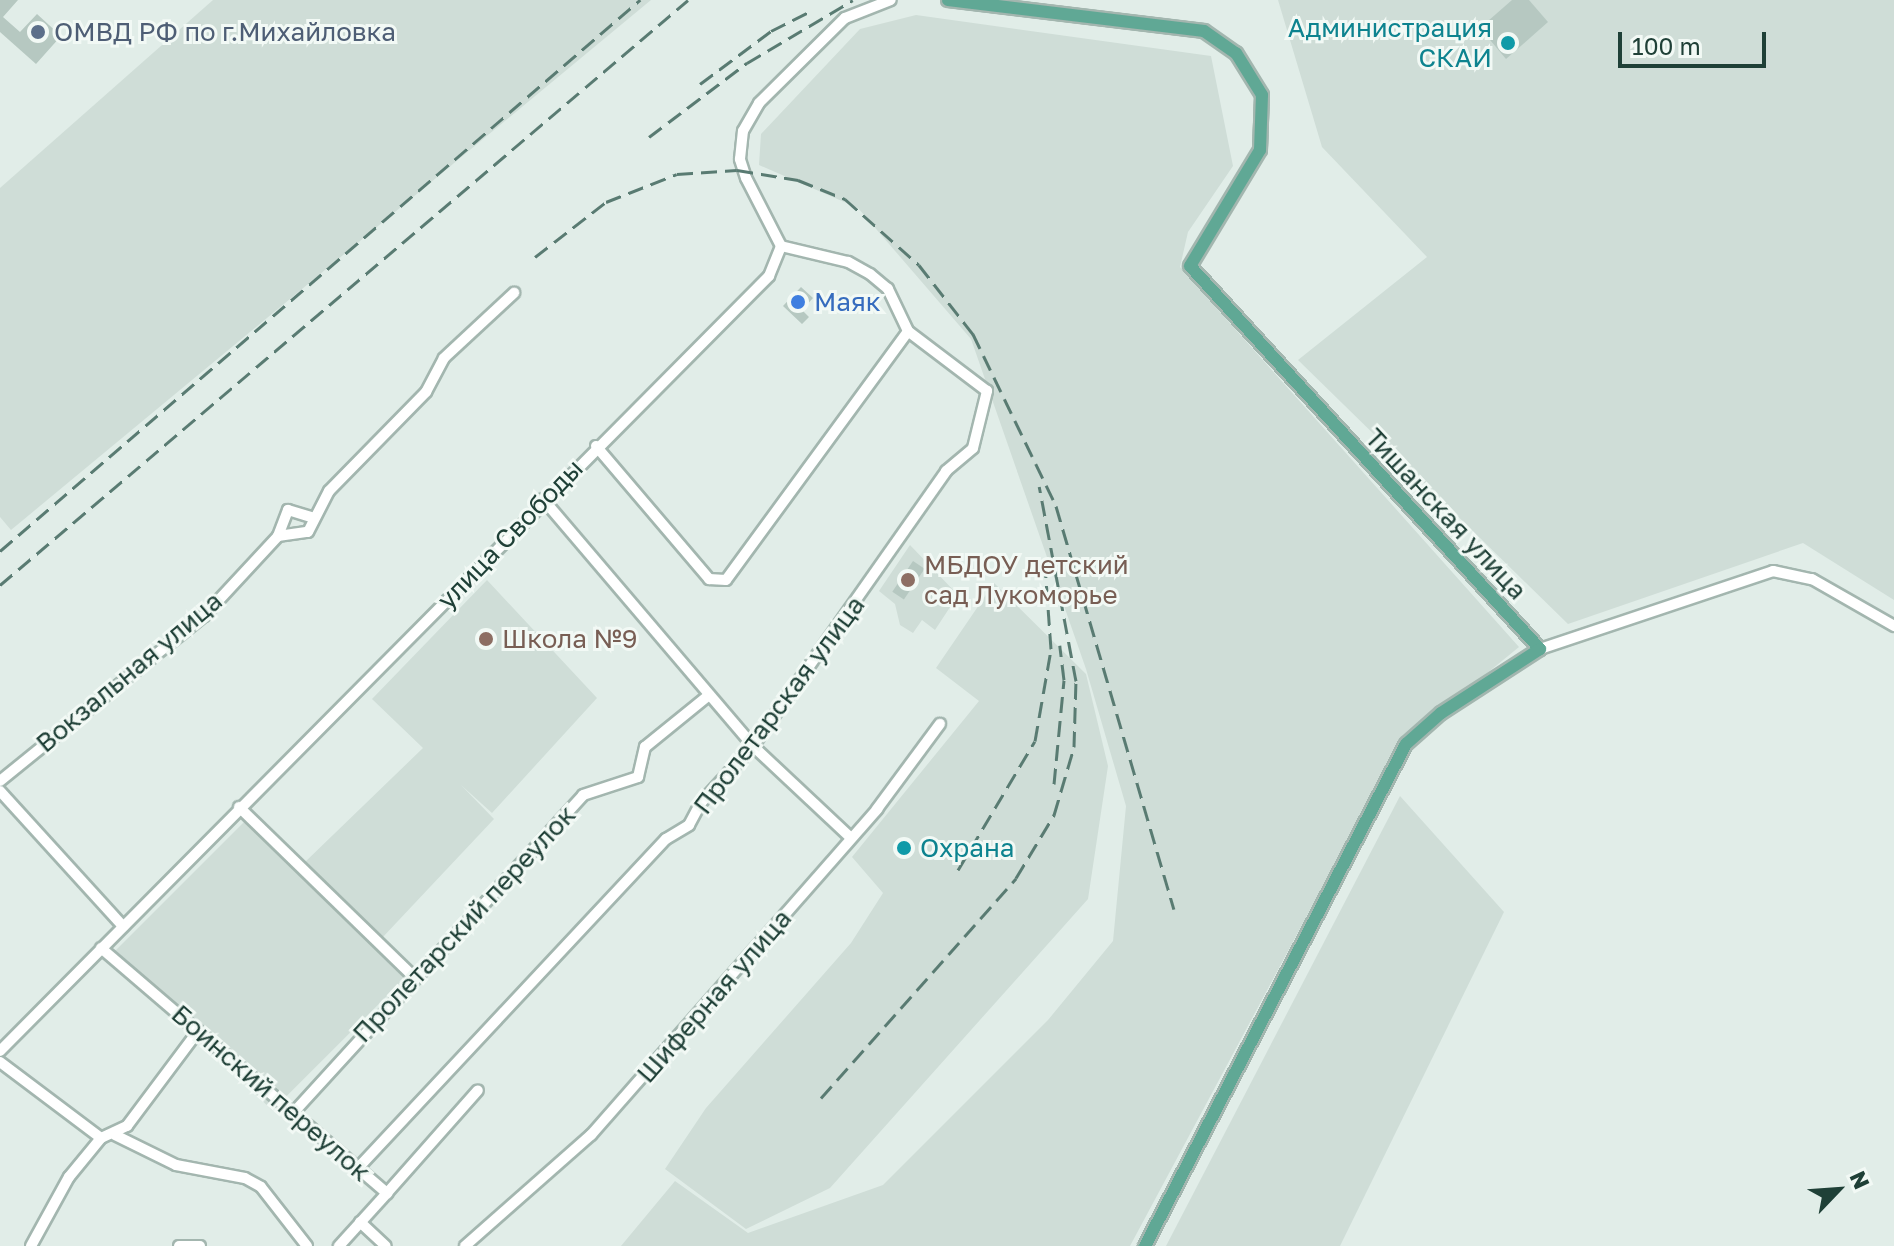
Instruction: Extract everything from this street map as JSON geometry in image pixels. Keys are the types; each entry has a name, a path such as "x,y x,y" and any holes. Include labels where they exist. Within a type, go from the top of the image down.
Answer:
{"main road":[{"name":"Тишанская улица","path":"948,0 1204,31 1236,53 1262,95 1260,150 1190,266 1540,649"},
{"path":"1145,1246 1406,744 1441,713 1540,649"}],"street":[{"path":"596,446 709,579 721,583 908,331 888,289 870,274 781,246 743,170 743,131 759,103 845,18 891,0"},
{"name":"улица Свободы","path":"0,1051 543,499 769,276 781,246"},
{"name":"Вокзальная улица","path":"0,781 204,616 278,536 308,532 329,491 426,392 444,358 514,293"},
{"name":"Пролетарская улица","path":"358,1168 666,839 689,825 700,804 753,746 946,471 973,448 987,391 908,331"},
{"path":"543,499 753,746 851,838"},
{"path":"278,536 288,510 314,518"},
{"path":"1540,649 1773,571 1812,579 1894,626"},
{"name":"Пролетарский переулок","path":"294,1112 413,976 583,795 638,777 645,747 709,695"},
{"name":"Шиферная улица","path":"465,1246 591,1135 851,838 940,724"},
{"path":"0,791 123,926"},
{"path":"239,807 413,976"},
{"name":"Боинский переулок","path":"101,948 387,1193 339,1246"},
{"path":"115,1135 198,1031"},
{"path":"0,1062 101,1138"},
{"path":"387,1193 478,1090"},
{"path":"31,1246 69,1177 101,1138 115,1135 176,1165 245,1178 261,1187 307,1246"},
{"path":"360,1222 386,1246"},
{"path":"179,1246 200,1246"}],"shaded area":[{"path":"213,0 651,0 11,530 0,517 0,188"},
{"path":"1278,0 1894,0 1894,600 1803,543 1568,624 1298,360 1427,257 1322,147"},
{"path":"916,15 1211,56 1233,166 1188,232 1180,267 1519,647 1398,746 1130,1246 621,1246 675,1181 748,1233 883,1185 1048,1020 1113,941 1126,806 1086,669 971,339 858,208 759,165 761,134 860,29"},
{"path":"910,545 958,595 935,630 922,620 913,633 900,625 895,604 879,591"},
{"name":"Школа №9","path":"487,580 597,698 492,813 461,785 494,819 382,938 304,863 423,748 372,699"},
{"path":"994,583 1086,674 1108,766 1088,899 830,1188 746,1229 665,1169 706,1108 851,943 883,893 852,857 979,701 936,668"},
{"path":"1400,796 1504,912 1340,1246 1166,1246"},
{"path":"246,820 404,978 272,1111 114,952"}],"building":[{"name":"ОМВД РФ по г.Михайловка","path":"0,0 18,0 3,17 20,32 37,14 61,36 36,64 0,32"},
{"name":"Администрация СКАИ","path":"1512,0 1529,0 1548,22 1506,59 1480,28"},
{"name":"Mаяк","path":"801,287 813,298 802,310 809,317 802,324 783,306"},
{"name":"МБДОУ детский сад Лукоморье","path":"913,561 925,569 904,600 892,592"}],"railway":[{"path":"0,551 640,0"},
{"path":"0,585 688,0"},
{"path":"649,137 747,63 853,0"},
{"path":"700,84 771,31 813,10"},
{"path":"535,257 606,202 677,174 737,170 798,180 845,199 919,265 973,334 1056,506 1174,909"},
{"path":"821,1098 1016,878 1054,815 1074,747 1076,681 1039,486"},
{"path":"958,870 1035,741 1051,649 1045,566"},
{"path":"1054,784 1064,680 1060,645"}],"place":[{"name":"ОМВД РФ по г.Михайловка","path":"38,32"},
{"name":"Администрация СКАИ","path":"1508,43"},
{"name":"Mаяк","path":"798,302"},
{"name":"МБДОУ детский сад Лукоморье","path":"908,580"},
{"name":"Школа №9","path":"486,639"},
{"name":"Охрана","path":"904,848"}]}
